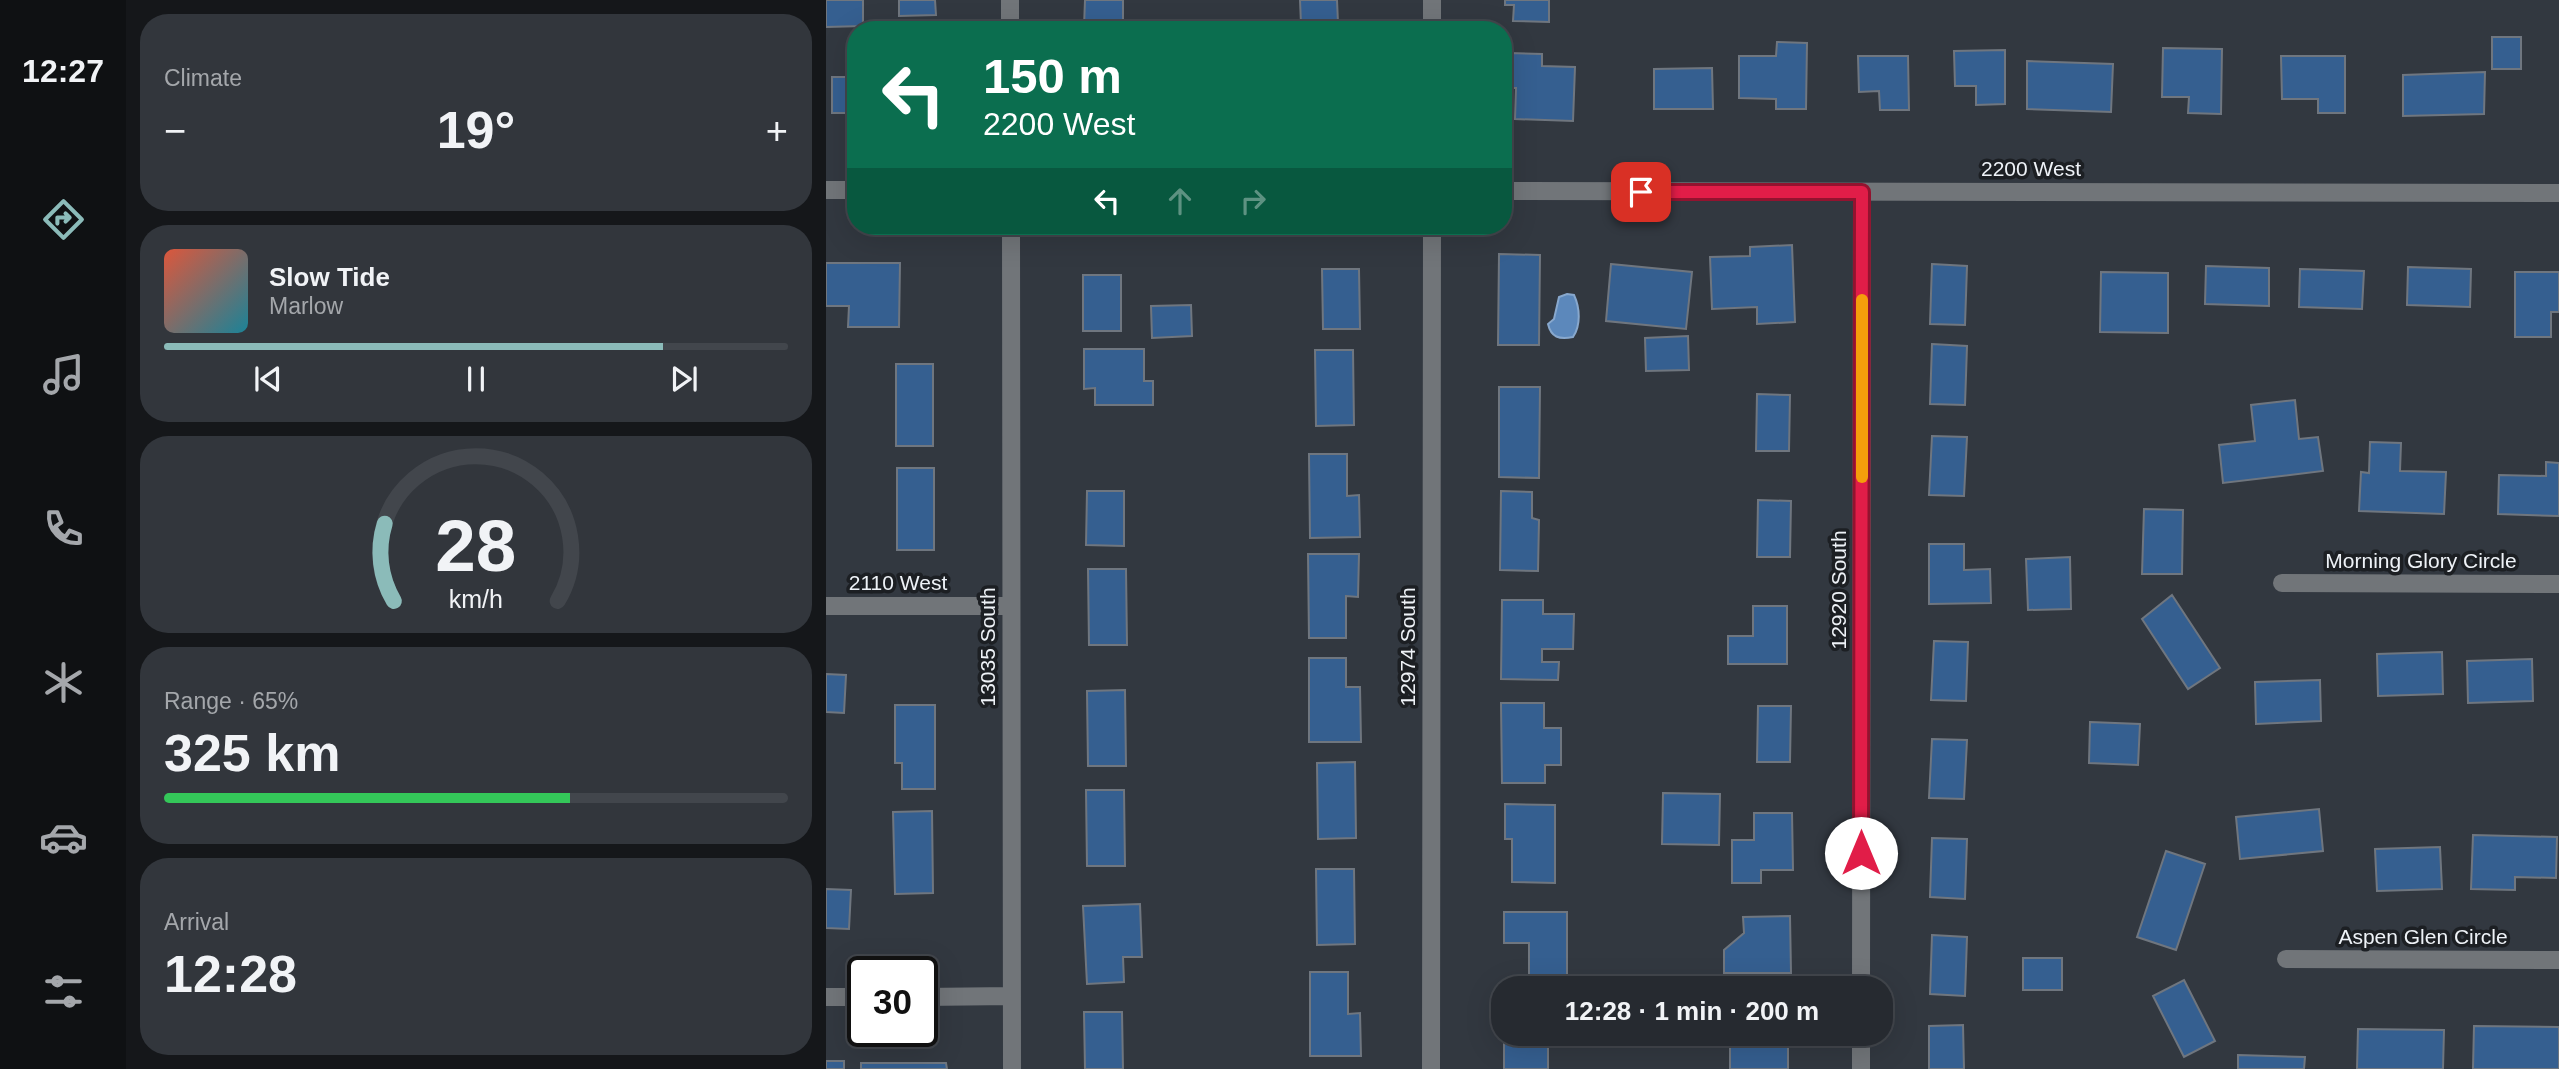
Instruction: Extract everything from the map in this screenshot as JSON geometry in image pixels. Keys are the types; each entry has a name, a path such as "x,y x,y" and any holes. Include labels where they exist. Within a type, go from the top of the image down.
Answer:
{"street":[{"path":"1010,0 1010,21"},
{"path":"1432,0 1432,21"},
{"path":"826,190 847,190"},
{"name":"2200 West","path":"1512,191 2559,192"},
{"name":"12920 South","path":"1861,976 1862,192"},
{"name":"13035 South","path":"1011,235 1012,1069"},
{"name":"12974 South","path":"1430,1069 1432,235"},
{"name":"Morning Glory Circle","path":"2282,583 2559,584"},
{"name":"2110 West","path":"826,606 1011,606"},
{"name":"Aspen Glen Circle","path":"2286,959 2559,960"},
{"path":"938,997 1012,996"},
{"path":"826,997 847,997"},
{"path":"1861,1046 1861,1069"}],"water":[{"path":"1574,295 1578,322 1573,337 1560,338 1551,332 1548,324 1554,319 1559,297"}],"building":[{"path":"826,0 863,0 863,21 847,21 847,26 826,27"},
{"path":"899,0 935,0 936,15 899,16"},
{"path":"1085,0 1123,0 1123,21 1084,21"},
{"path":"1300,0 1337,0 1338,21 1301,21"},
{"path":"1505,0 1549,0 1549,22 1513,21 1514,5 1505,5"},
{"path":"2492,37 2521,37 2521,69 2492,69"},
{"path":"1777,42 1807,43 1806,109 1776,109 1776,99 1739,98 1739,56 1776,56"},
{"path":"2163,48 2222,49 2221,114 2188,113 2189,97 2162,97"},
{"path":"2005,50 2005,104 1976,105 1976,86 1955,86 1954,51"},
{"path":"1512,53 1542,54 1542,66 1575,67 1573,121 1515,119 1516,88 1512,88"},
{"path":"1858,56 1908,56 1909,110 1880,110 1879,91 1859,92"},
{"path":"2281,56 2345,56 2345,113 2318,113 2318,99 2282,99"},
{"path":"2027,61 2113,64 2111,112 2027,109"},
{"path":"1712,68 1713,109 1654,109 1654,69"},
{"path":"2485,72 2484,114 2403,116 2403,75"},
{"path":"832,77 847,77 847,113 832,113"},
{"path":"1792,245 1795,322 1757,324 1757,307 1712,309 1710,257 1750,256 1750,247"},
{"path":"1499,254 1540,255 1539,345 1498,345"},
{"path":"826,263 900,263 899,327 848,327 849,306 826,306"},
{"path":"1611,264 1692,272 1686,329 1606,321"},
{"path":"1932,264 1967,266 1965,325 1930,324"},
{"path":"2206,266 2269,268 2269,306 2205,304"},
{"path":"2408,267 2471,269 2470,307 2407,305"},
{"path":"1322,269 1359,269 1360,329 1323,329"},
{"path":"2300,269 2364,271 2362,309 2299,307"},
{"path":"2101,272 2168,273 2168,333 2100,332"},
{"path":"2515,272 2559,272 2559,312 2551,312 2551,337 2515,337"},
{"path":"1083,275 1121,275 1121,331 1083,331"},
{"path":"1191,305 1192,336 1152,338 1151,306"},
{"path":"1688,336 1689,370 1646,371 1645,338"},
{"path":"1932,344 1967,346 1965,405 1930,404"},
{"path":"1084,349 1144,349 1144,381 1153,381 1153,405 1095,405 1095,388 1084,389"},
{"path":"1315,350 1353,350 1354,425 1316,426"},
{"path":"896,364 933,364 933,446 896,446"},
{"path":"1499,387 1540,387 1539,478 1499,477"},
{"path":"1757,394 1790,395 1789,451 1756,451"},
{"path":"2295,400 2299,439 2318,437 2323,471 2223,483 2219,445 2255,441 2251,405"},
{"path":"1932,436 1967,437 1964,496 1929,495"},
{"path":"2370,442 2401,443 2400,471 2446,472 2444,514 2359,511 2361,472 2369,473"},
{"path":"1309,454 1347,454 1347,496 1359,495 1360,537 1310,538"},
{"path":"2546,462 2559,463 2559,516 2498,514 2499,475 2546,476"},
{"path":"897,468 934,468 934,550 897,550"},
{"path":"1087,491 1124,491 1124,546 1086,545"},
{"path":"1501,491 1532,492 1532,518 1539,520 1538,571 1500,570"},
{"path":"1758,500 1791,501 1790,557 1757,557"},
{"path":"2144,509 2183,510 2182,574 2142,574"},
{"path":"1929,544 1964,544 1964,570 1990,569 1991,603 1929,604"},
{"path":"1308,554 1359,554 1358,597 1346,596 1346,638 1309,638"},
{"path":"2070,557 2071,609 2028,610 2026,559"},
{"path":"1088,569 1126,569 1127,645 1089,645"},
{"path":"2172,595 2220,668 2188,689 2142,619"},
{"path":"1502,600 1543,600 1543,614 1574,614 1573,649 1542,649 1542,662 1559,662 1558,680 1501,679"},
{"path":"1753,606 1787,606 1787,664 1728,664 1728,636 1753,636"},
{"path":"1934,641 1968,642 1966,701 1931,700"},
{"path":"2442,652 2443,694 2378,696 2377,654"},
{"path":"1309,658 1346,658 1346,687 1360,687 1361,742 1309,742"},
{"path":"2532,659 2533,701 2468,703 2467,661"},
{"path":"826,674 846,675 844,713 826,712"},
{"path":"2320,680 2321,721 2256,724 2255,682"},
{"path":"1125,690 1126,766 1088,766 1087,691"},
{"path":"1501,703 1544,703 1544,728 1561,728 1561,765 1545,765 1545,783 1502,783"},
{"path":"895,705 935,705 935,789 902,789 902,763 895,763"},
{"path":"1758,706 1791,706 1790,762 1757,762"},
{"path":"2090,722 2140,724 2138,765 2089,763"},
{"path":"1932,739 1967,740 1964,799 1929,798"},
{"path":"1355,762 1356,838 1318,839 1317,763"},
{"path":"1086,790 1124,790 1125,866 1087,866"},
{"path":"1663,793 1720,794 1719,845 1662,844"},
{"path":"1505,804 1555,805 1555,883 1512,882 1512,839 1505,839"},
{"path":"2319,809 2323,851 2240,859 2236,817"},
{"path":"932,811 933,893 895,894 893,812"},
{"path":"1754,813 1792,813 1793,870 1761,870 1761,883 1732,883 1732,840 1754,840"},
{"path":"2473,835 2557,837 2556,878 2515,877 2515,890 2471,889"},
{"path":"1932,838 1967,839 1965,899 1930,897"},
{"path":"2440,847 2442,889 2377,891 2375,849"},
{"path":"2166,851 2205,864 2176,950 2137,937"},
{"path":"1316,869 1354,869 1355,944 1317,945"},
{"path":"826,889 851,890 849,929 826,928"},
{"path":"1140,904 1142,957 1123,957 1124,982 1087,984 1083,906"},
{"path":"1504,912 1567,912 1567,976 1529,976 1529,943 1504,943"},
{"path":"1790,916 1791,973 1724,973 1724,950 1744,933 1743,917"},
{"path":"1932,935 1967,937 1965,996 1930,994"},
{"path":"2023,958 2062,958 2062,990 2023,990"},
{"path":"1310,972 1348,972 1348,1014 1360,1013 1361,1056 1310,1056"},
{"path":"2184,980 2215,1041 2184,1057 2153,996"},
{"path":"1084,1012 1122,1012 1123,1069 1085,1069"},
{"path":"1963,1025 1964,1069 1929,1069 1929,1026"},
{"path":"2474,1026 2559,1027 2559,1069 2473,1069"},
{"path":"2358,1029 2444,1030 2443,1069 2357,1069"},
{"path":"1504,1046 1548,1046 1548,1069 1504,1069"},
{"path":"1730,1046 1788,1046 1788,1069 1730,1069"},
{"path":"2238,1055 2305,1057 2304,1069 2238,1069"},
{"path":"826,1061 844,1061 844,1069 826,1069"},
{"path":"861,1063 946,1063 947,1069 861,1069"}],"slow traffic":[{"path":"1862,300 1862,477"}],"route":[{"path":"1641,192 1862,192 1861,853"}]}
